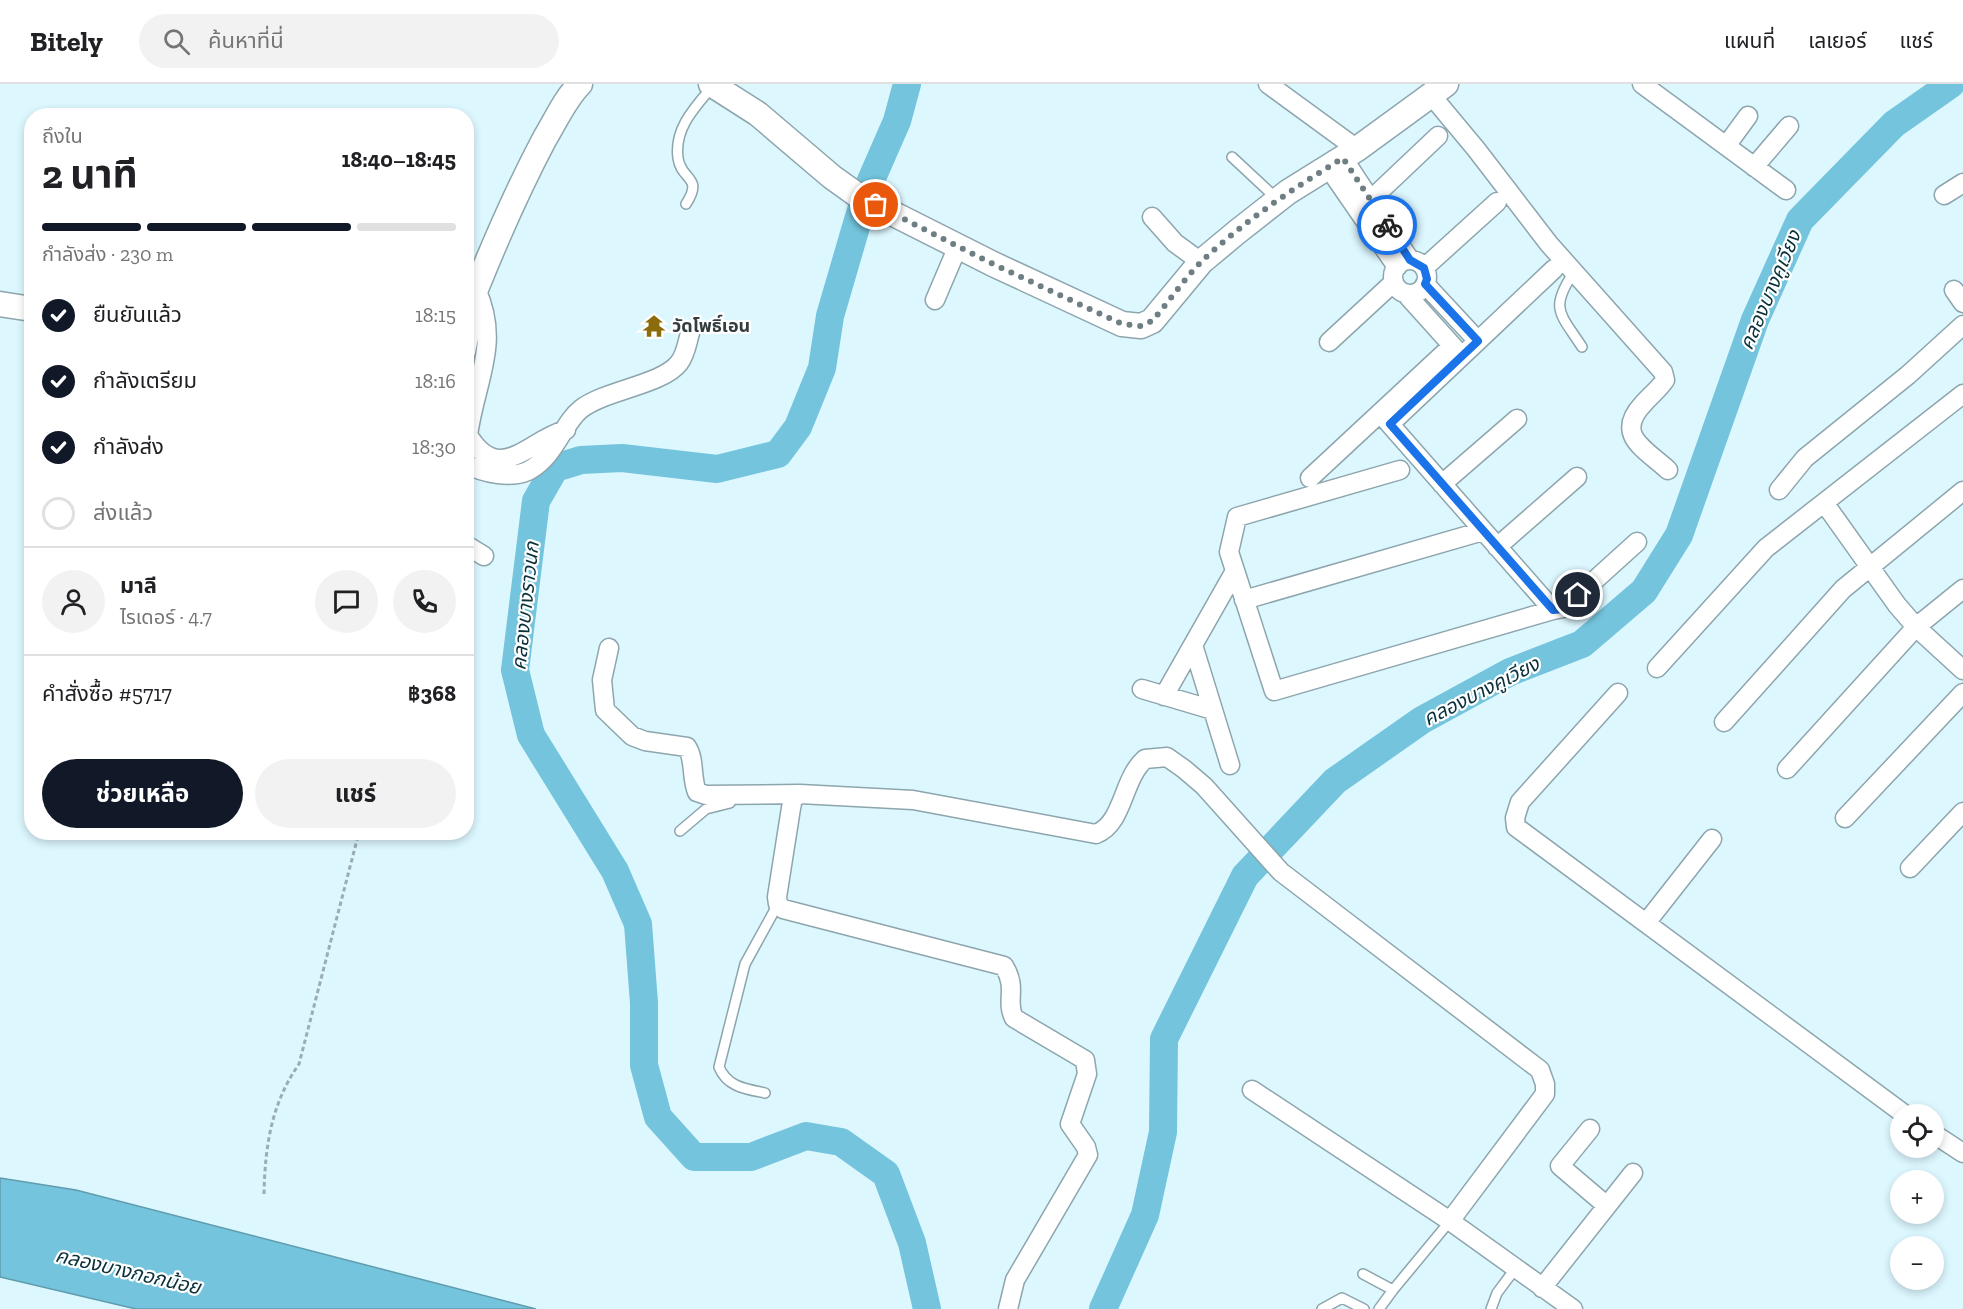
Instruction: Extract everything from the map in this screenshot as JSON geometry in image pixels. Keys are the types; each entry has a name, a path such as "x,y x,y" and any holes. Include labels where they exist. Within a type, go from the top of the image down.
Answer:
{"street":[{"path":"474,287 513,199 555,120 580,84"},
{"path":"1268,84 1342,158 1364,206 1457,351"},
{"path":"1642,84 1786,190"},
{"path":"712,85 758,114 832,177 860,197 1122,324 1141,326 1152,321 1201,262 1278,200 1438,90 1574,272 1663,372 1665,380 1641,406 1629,425 1630,434 1668,470"},
{"path":"1726,146 1748,116"},
{"path":"1754,167 1789,126"},
{"path":"1364,206 1438,136"},
{"path":"1944,195 1963,183"},
{"path":"1329,342 1497,202"},
{"path":"1152,217 1175,243 1201,262"},
{"path":"935,300 958,246"},
{"path":"1310,477 1385,419 1457,351 1478,341 1554,269"},
{"path":"1409,276 1478,341"},
{"path":"474,299 485,309 489,331 474,405"},
{"path":"0,304 24,308"},
{"path":"1779,490 1804,458 1908,375 1963,326"},
{"path":"474,466 512,476 529,470 556,447 579,410 598,399 673,370 684,353 690,333"},
{"path":"1656,668 1766,548 1963,394"},
{"path":"1442,484 1517,418"},
{"path":"1385,419 1553,610"},
{"path":"474,445 478,451 499,458 516,457 549,435 566,430"},
{"path":"1400,470 1238,517 1229,552 1274,692 1553,610 1564,609 1637,542"},
{"path":"1497,547 1577,477"},
{"path":"1724,723 1843,589 1963,491"},
{"path":"1825,504 1869,569 1916,627 1963,670"},
{"path":"1244,600 1483,531"},
{"path":"474,550 484,556"},
{"path":"1164,696 1235,571"},
{"path":"1787,769 1916,627 1963,590"},
{"path":"1193,645 1230,765"},
{"path":"609,648 602,680 605,710 632,736 645,741 687,747 690,752 692,780 696,792 706,795 800,794 913,800 1096,834 1111,823 1137,766 1144,759 1167,758 1204,786 1281,872 1540,1070 1545,1084 1545,1094 1450,1221"},
{"path":"1142,689 1213,710"},
{"path":"1618,693 1520,802 1515,818 1516,827 1890,1104"},
{"path":"1845,818 1963,693"},
{"path":"800,794 793,799 790,808 778,904 783,909 1004,966 1013,986 1010,1011 1014,1018 1085,1060 1086,1074 1070,1124 1086,1147 1088,1155 1015,1280 1008,1309"},
{"path":"1910,868 1963,812"},
{"path":"1646,923 1712,839"},
{"path":"1252,1090 1450,1221 1573,1309"},
{"path":"1590,1129 1560,1166 1607,1206"},
{"path":"1944,1141 1963,1154"},
{"path":"1542,1288 1633,1173"}],"lane":[{"path":"686,204 694,192 694,185 678,162 679,135 693,110 712,85"},
{"path":"1232,157 1278,200"},
{"path":"1574,272 1562,290 1559,311 1582,347"},
{"path":"680,831 706,809 721,804 747,801 761,795"},
{"path":"765,1093 731,1084 723,1078 719,1068 745,964 778,904"},
{"path":"1379,1309 1450,1221"},
{"path":"1491,1309 1497,1293 1515,1269"},
{"path":"1363,1274 1393,1290"},
{"path":"1322,1309 1342,1298 1364,1309"}],"path":[{"path":"264,1194 265,1154 272,1120 286,1083 299,1064 357,840"}],"water":[{"name":"คลองบางกอกน้อย","path":"0,1178 76,1190 536,1309 136,1309 0,1277"}],"waterway":[{"name":"คลองบางราวนก","path":"907,84 897,121 869,185 830,316 822,368 798,427 778,454 717,469 622,458 581,460 555,468 536,501 515,670 531,735 615,871 638,924 644,1003 644,1065 658,1117 694,1157 751,1157 806,1136 841,1142 886,1174 912,1243 927,1309"},
{"name":"คลองบางคูเวียง","path":"1103,1309 1145,1215 1163,1132 1164,1039 1245,876 1335,781 1422,720 1510,672 1582,644 1644,591 1679,535 1755,320 1800,220 1894,124 1951,84"}],"way so far":[{"path":"876,205 993,264 1122,324 1141,326 1152,321 1201,262 1237,232 1288,192 1343,158 1387,225"}],"place":[{"name":"วัดโพธิ์เอน","path":"654,326"}],"route":[{"path":"1387,225 1410,260 1424,268 1427,279 1425,284 1478,341 1390,424 1553,610 1564,609 1578,595"}]}
